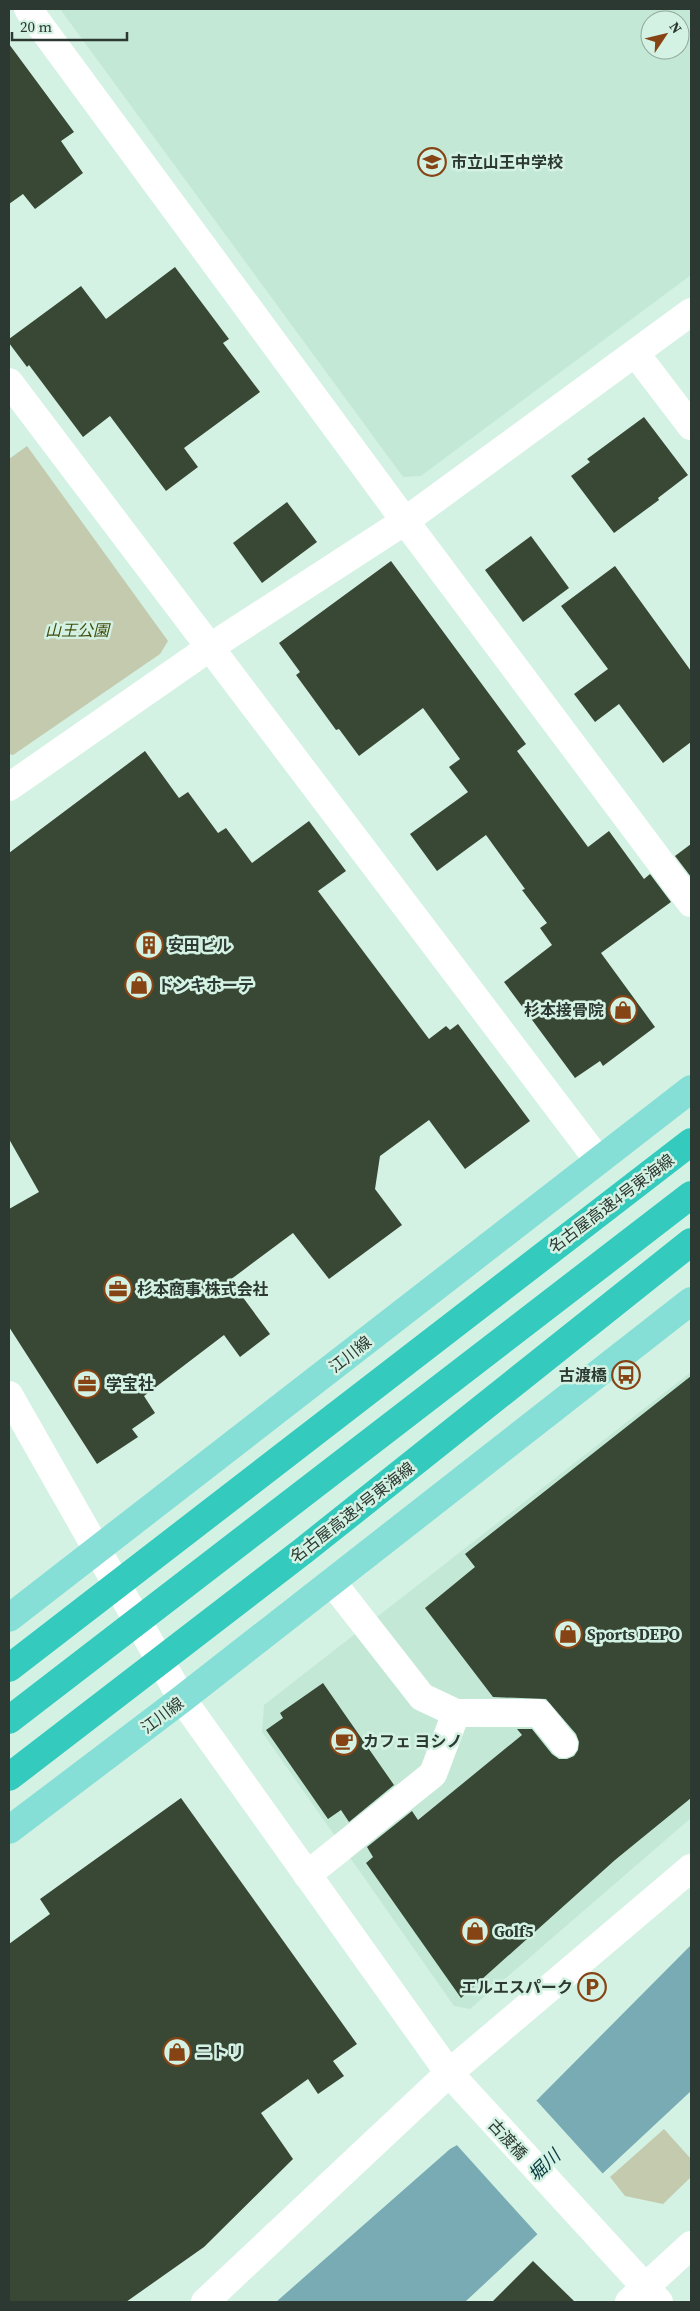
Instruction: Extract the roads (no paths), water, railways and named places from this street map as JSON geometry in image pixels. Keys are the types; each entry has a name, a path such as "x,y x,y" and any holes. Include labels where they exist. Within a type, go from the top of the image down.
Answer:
{"highway":[{"name":"名古屋高速4号東海線","path":"9,1668 691,1142"},
{"path":"9,1720 691,1194"},
{"name":"名古屋高速4号東海線","path":"9,1777 303,1551 691,1242"}],"main road":[{"name":"江川線","path":"9,1618 97,1552 691,1089"},
{"name":"江川線","path":"9,1830 182,1700 691,1301"}],"street":[{"path":"28,9 405,521 691,903"},
{"path":"9,787 209,648 405,521 691,312"},
{"path":"636,354 691,426"},
{"path":"9,382 598,1160"},
{"name":"古渡橋","path":"9,1395 182,1700 449,2073 589,2228 644,2297"},
{"path":"332,1582 422,1697 456,1713 539,1713 564,1744"},
{"path":"307,1875 433,1774 456,1713"},
{"path":"205,2302 449,2073 691,1868"},
{"path":"644,2297 691,2245"}],"water":[{"name":"堀川","path":"691,1945 691,2091 465,2302 276,2302 450,2149 537,2100"}],"place":[{"name":"市立山王中学校","path":"432,162"},
{"name":"安田ビル","path":"149,945"},
{"name":"ドンキホーテ","path":"139,985"},
{"name":"杉本接骨院","path":"623,1010"},
{"name":"杉本商事 株式会社","path":"118,1289"},
{"name":"古渡橋","path":"626,1375"},
{"name":"学宝社","path":"87,1384"},
{"name":"Sports DEPO","path":"568,1634"},
{"name":"カフェ ヨシノ","path":"344,1741"},
{"name":"Golf5","path":"475,1931"},
{"name":"エルエスパーク","path":"592,1987"},
{"name":"ニトリ","path":"177,2052"}],"park label":[{"name":"山王公園","path":"77,630"}]}
